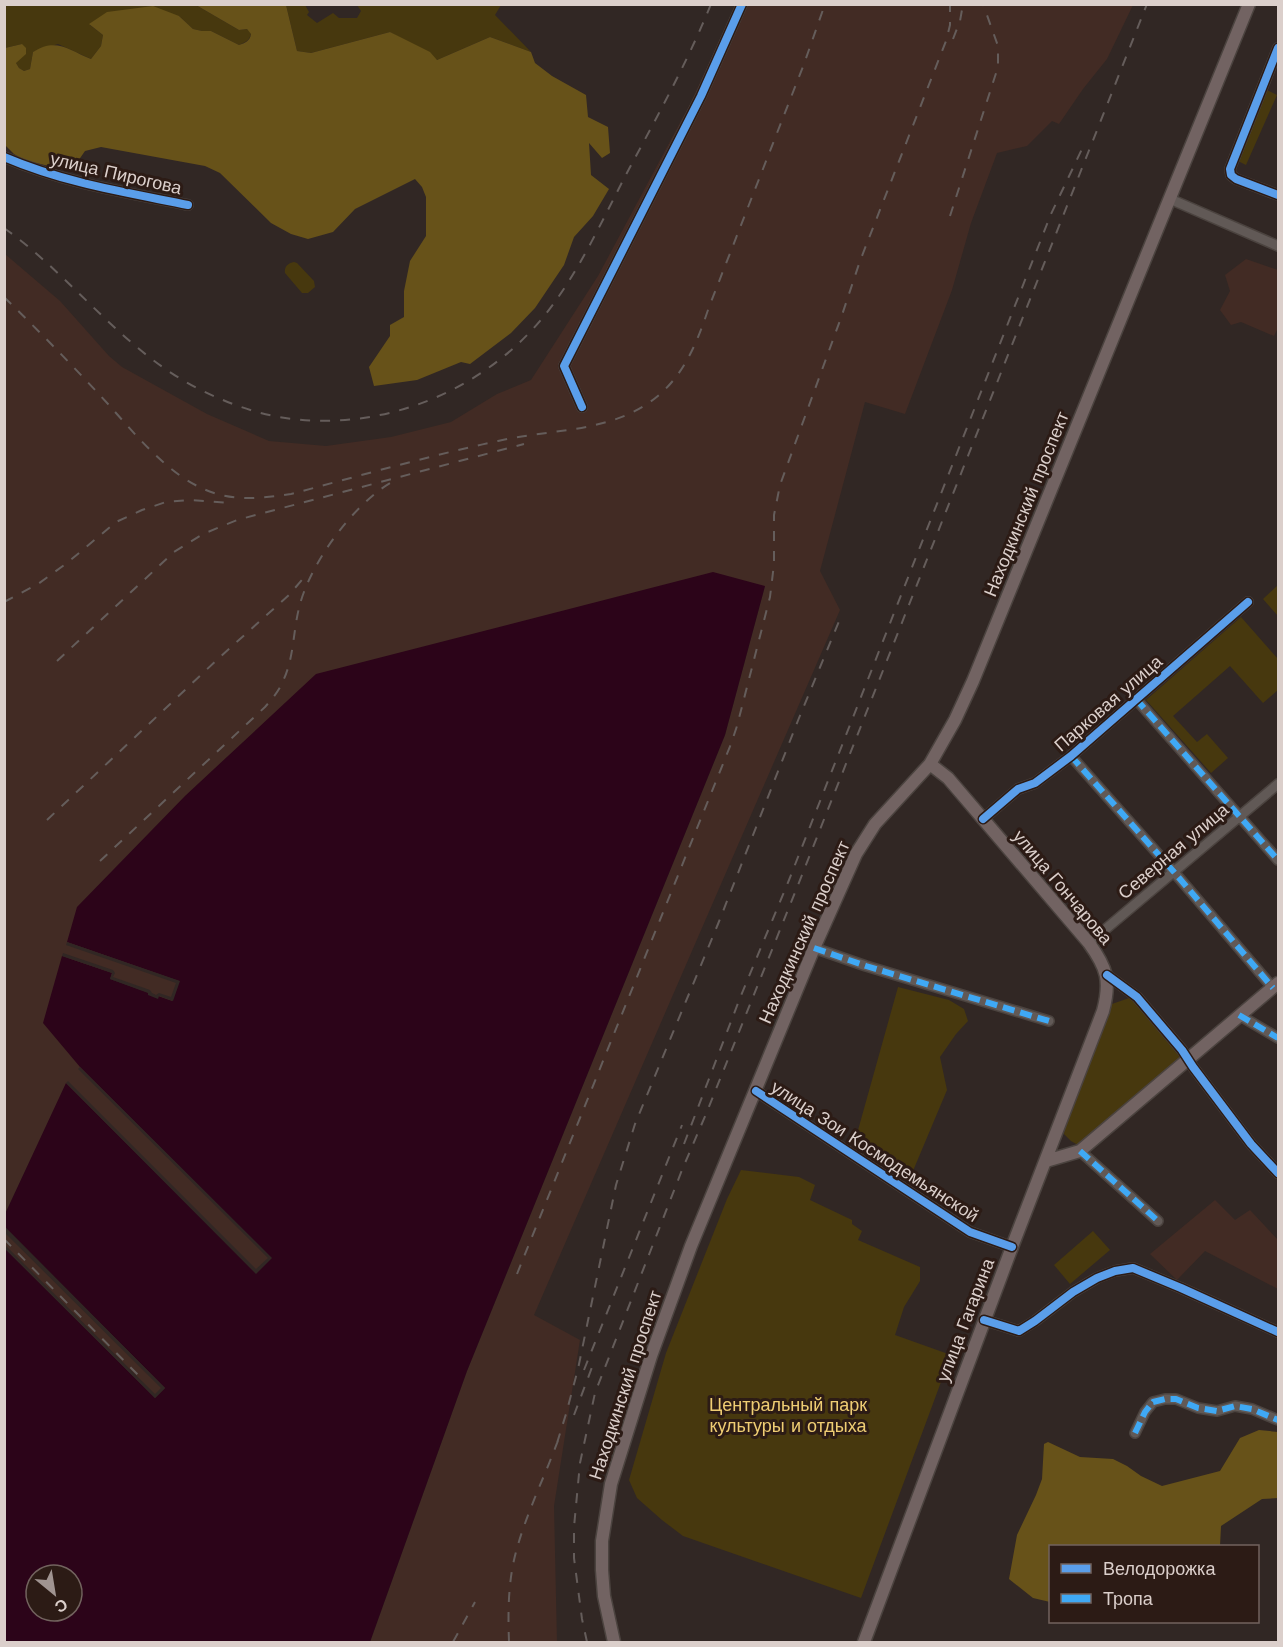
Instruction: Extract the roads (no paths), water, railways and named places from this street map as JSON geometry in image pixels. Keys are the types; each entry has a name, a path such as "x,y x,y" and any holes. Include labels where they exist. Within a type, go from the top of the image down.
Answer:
{"main road":[{"name":"Находкинский проспект","path":"614,1642 604,1596 602,1570 605,1514 611,1484 651,1356 691,1246 814,948 856,854 864,839 889,808 930,764 955,720 973,681 1249,4"},
{"name":"улица Гончарова","path":"930,764 948,778 1089,943 1099,957 1107,975"},
{"name":"улица Гагарина","path":"864,1642 984,1320 1103,1011 1107,997 1107,975"},
{"path":"1046,1161 1080,1151 1276,985"}],"street":[{"path":"582,407 564,366 701,96 742,4"},
{"path":"1278,48 1230,169 1231,175 1236,179 1278,195"},
{"name":"улица Пирогова","path":"4,157 81,184 188,205"},
{"path":"1170,199 1278,246"},
{"name":"Парковая улица","path":"982,819 1018,789 1035,783 1071,756 1248,602"},
{"path":"1136,699 1278,860"},
{"path":"1071,756 1276,985"},
{"name":"Северная улица","path":"1089,943 1278,784"},
{"path":"814,948 1049,1021"},
{"name":"улица Гончарова","path":"1107,975 1137,997 1188,1058 1192,1067 1251,1144 1278,1173"},
{"path":"1239,1015 1278,1038"},
{"name":"улица Зои Космодемьянской","path":"756,1091 970,1232 1012,1247"},
{"path":"1080,1151 1158,1221"},
{"path":"984,1320 1019,1331 1035,1322 1073,1292 1097,1278 1115,1271 1133,1268 1278,1332"},
{"path":"1135,1433 1145,1412 1153,1402 1165,1399 1176,1399 1198,1408 1217,1411 1235,1406 1252,1409 1278,1420"}],"railway":[{"path":"4,228 53,268 146,355 199,389 228,402 269,415 316,421 353,419 390,413 426,402 459,386 491,366 520,342 558,298 590,244 662,108 711,4"},
{"path":"4,297 165,464 197,486 223,496 252,498 291,494 472,447 517,437 577,429 615,419 633,412 662,393 680,371 694,347 825,4"},
{"path":"517,1274 731,744 770,597 774,564 774,515 780,485 860,261 946,41 950,25 950,4"},
{"path":"953,39 963,4"},
{"path":"950,216 998,67 998,46 983,4"},
{"path":"587,1642 574,1558 574,1527 580,1463 595,1393 1147,4"},
{"path":"684,1144 1051,214 1082,149"},
{"path":"57,661 174,552 203,534 237,520 524,444"},
{"path":"100,861 273,698 287,672 299,608 312,574 347,521 361,506 390,483"},
{"path":"4,602 38,584 116,522 142,510 166,502 191,500 229,503"},
{"path":"47,820 289,595 307,574"},
{"path":"557,1443 578,1369 616,1185 635,1124 840,619"},
{"path":"584,1370 682,1125"},
{"path":"4,1239 141,1378"},
{"path":"574,1415 594,1362"},
{"path":"509,1642 509,1601 514,1560 529,1513 560,1435"},
{"path":"453,1642 475,1602"}],"park label":[{"name":"Центральный парк культуры и отдыха","path":"788,1414"}]}
